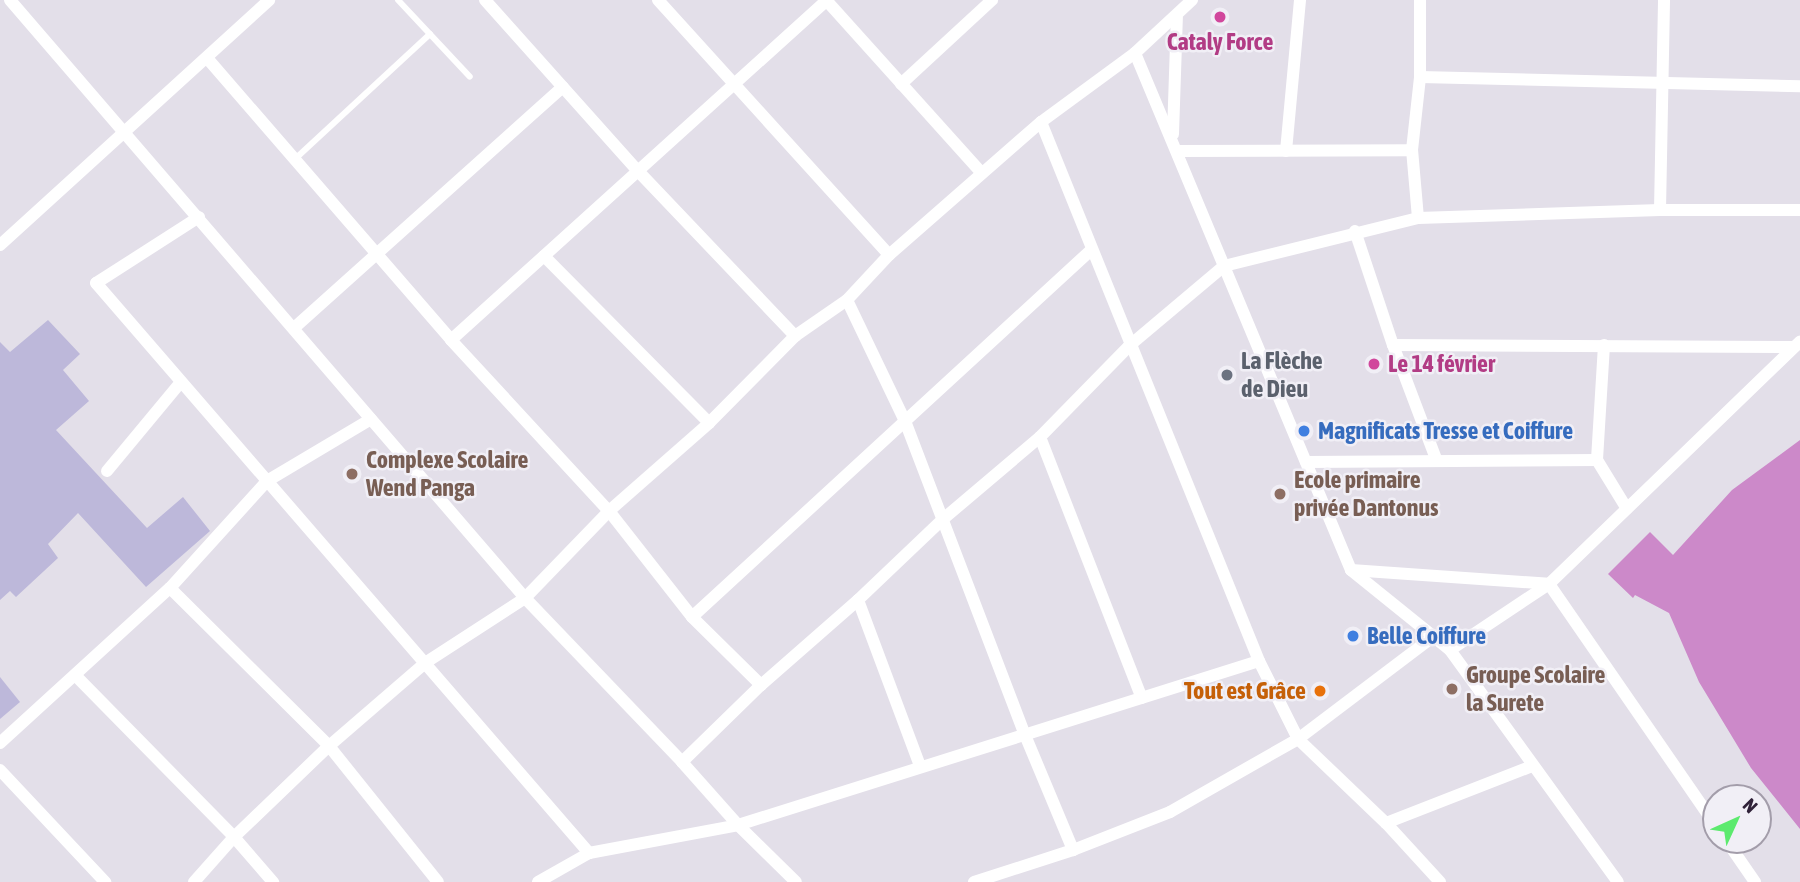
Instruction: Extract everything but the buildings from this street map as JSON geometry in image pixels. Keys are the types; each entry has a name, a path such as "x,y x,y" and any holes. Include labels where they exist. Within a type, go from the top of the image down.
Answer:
{"street":[{"path":"10,0 525,598 682,762 737,825 796,882"},
{"path":"0,245 269,0"},
{"path":"485,0 638,171 795,336"},
{"path":"658,0 889,255"},
{"path":"452,340 827,0 982,173"},
{"path":"901,84 992,0"},
{"path":"194,882 234,837 329,746 425,663 525,598 609,511 709,423 795,336 847,300 889,255 982,173 1041,122 1135,53 1192,0"},
{"path":"1286,151 1300,0"},
{"path":"1418,218 1412,150 1420,76 1420,0"},
{"path":"1660,210 1664,0"},
{"path":"1173,138 1177,15"},
{"path":"1135,53 1173,138 1351,570 1450,650 1618,882"},
{"path":"207,58 452,340 609,511 692,617 761,685"},
{"path":"1420,76 1663,85 1800,86"},
{"path":"295,328 563,87"},
{"path":"1041,122 1090,251 1259,661 1298,739 1386,823 1440,882"},
{"path":"1178,151 1412,150"},
{"path":"682,762 761,685 858,600 942,520 1040,437 1129,346 1224,266 1418,218 1660,210 1800,210"},
{"path":"199,217 96,283 589,853"},
{"path":"1356,232 1393,345 1436,459"},
{"path":"692,617 1090,251"},
{"path":"544,256 709,423"},
{"path":"847,300 905,421 1025,735 1073,850"},
{"path":"1393,345 1797,345"},
{"path":"1604,345 1598,460 1626,509"},
{"path":"1450,650 1549,584 1797,345"},
{"path":"107,471 181,382"},
{"path":"0,743 170,588 267,481 371,419"},
{"path":"1040,437 1142,698"},
{"path":"1306,462 1436,459 1598,460"},
{"path":"1351,570 1549,584"},
{"path":"1549,584 1702,806"},
{"path":"170,588 329,746 438,882"},
{"path":"858,600 920,766"},
{"path":"974,882 1073,850 1170,812 1298,739 1433,637"},
{"path":"538,882 589,853 737,825 1259,661"},
{"path":"75,675 234,837 273,882"},
{"path":"1386,823 1532,766"},
{"path":"0,770 105,882"},
{"path":"1736,854 1755,882"}],"lane":[{"path":"398,0 470,77"},
{"path":"295,159 430,34"}],"shaded area":[{"path":"48,320 80,354 63,370 89,401 56,430 147,528 183,497 210,531 146,587 78,513 48,544 58,558 16,597 10,591 0,600 0,342 10,352"},
{"path":"1800,440 1800,829 1772,794 1772,784 1764,784 1751,768 1699,682 1669,613 1635,595 1633,598 1608,574 1650,532 1673,555 1732,490"},
{"path":"0,677 20,702 0,719"}],"place":[{"name":"Cataly Force","path":"1220,17"},
{"name":"Le 14 février","path":"1374,364"},
{"name":"La Flèche de Dieu","path":"1227,375"},
{"name":"Magnificats Tresse et Coiffure","path":"1304,431"},
{"name":"Complexe Scolaire Wend Panga","path":"352,474"},
{"name":"Ecole primaire privée Dantonus","path":"1280,494"},
{"name":"Belle Coiffure","path":"1353,636"},
{"name":"Groupe Scolaire la Surete","path":"1452,689"},
{"name":"Tout est Grâce","path":"1320,691"}]}
